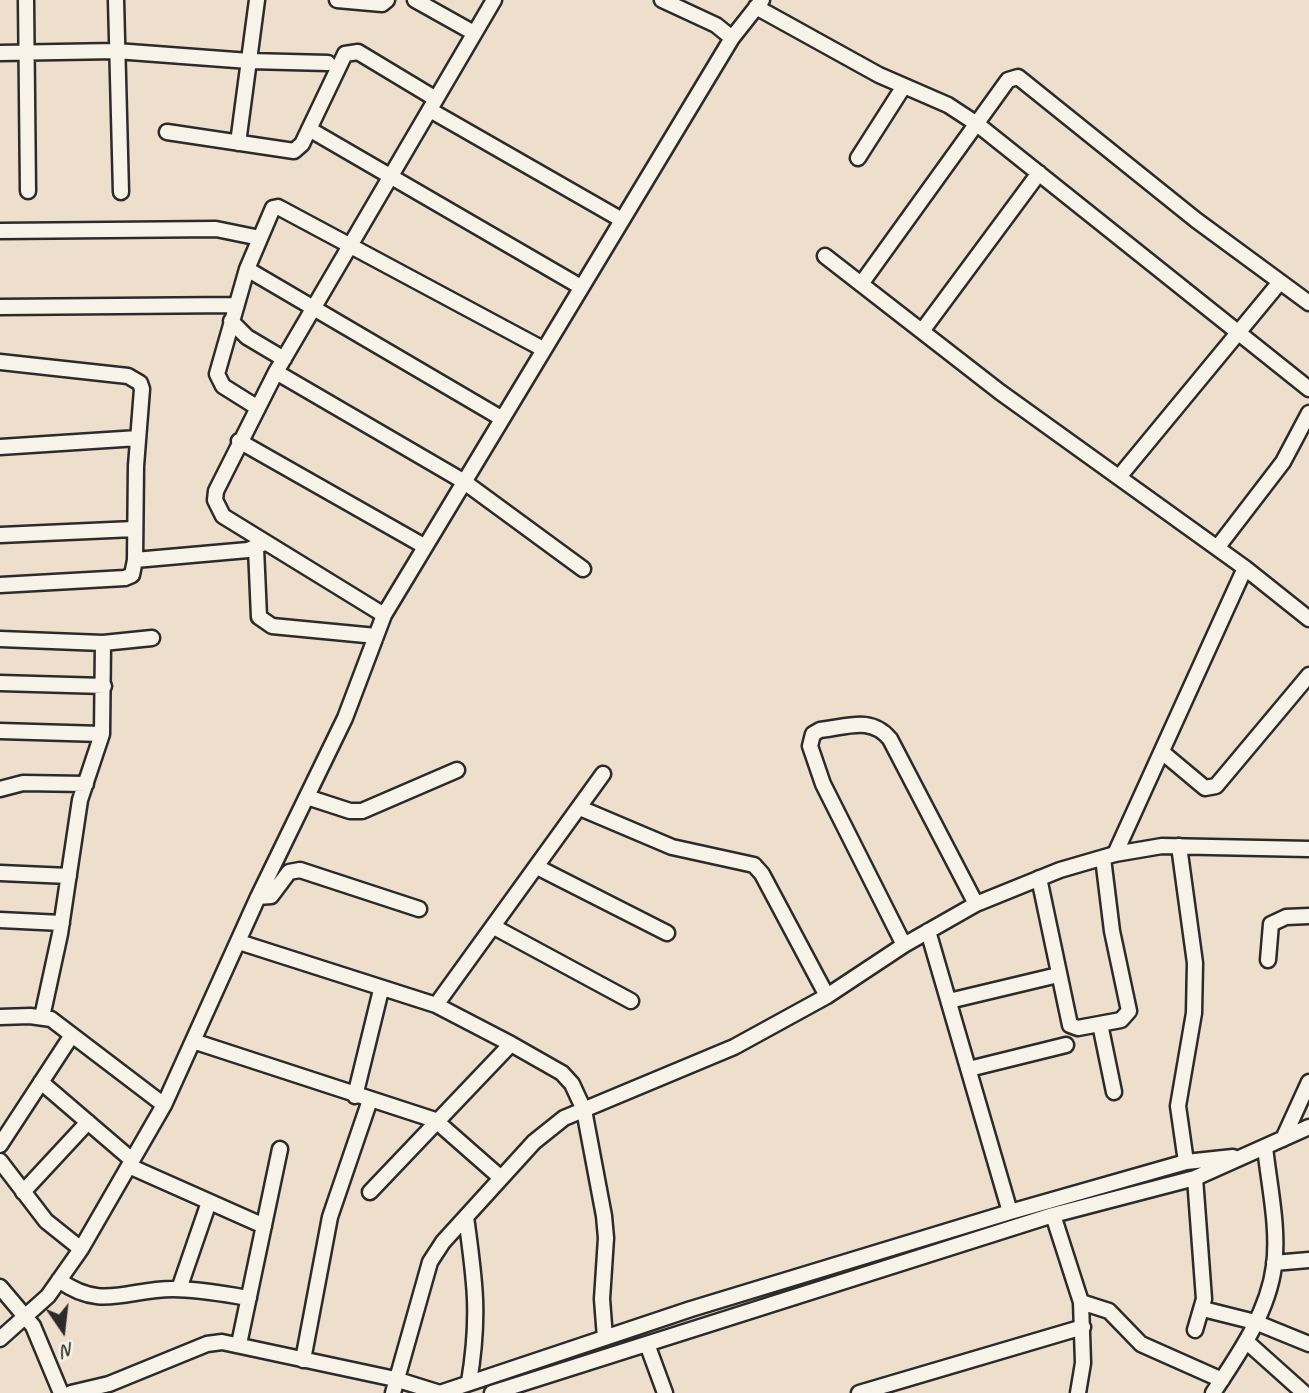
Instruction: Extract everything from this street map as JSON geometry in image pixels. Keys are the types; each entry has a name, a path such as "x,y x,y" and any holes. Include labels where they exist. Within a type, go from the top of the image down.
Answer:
{"street":[{"path":"26,0 28,191"},
{"path":"116,0 121,192"},
{"path":"238,143 257,0"},
{"path":"337,0 382,4 387,0"},
{"path":"415,0 474,33"},
{"path":"384,615 262,544 223,516 215,500 239,441 280,366 494,0"},
{"path":"662,0 687,5 732,38"},
{"path":"0,1339 26,1318 59,1280 81,1249 164,1105 258,897 345,718 384,615 732,38 759,4 904,86 948,105 977,124 1309,388"},
{"path":"0,52 116,51 249,61 328,63"},
{"path":"167,132 294,151 302,144 345,54 350,51 358,52 433,104 622,220"},
{"path":"861,284 1008,80 1018,77 1026,80 1196,220 1309,303"},
{"path":"858,158 904,86"},
{"path":"309,129 581,287"},
{"path":"922,331 1040,173"},
{"path":"258,408 218,379 235,305 247,269 274,208 278,207 543,349"},
{"path":"0,231 216,229 260,238"},
{"path":"825,256 922,331 1245,568 1309,619"},
{"path":"247,269 501,418"},
{"path":"1119,477 1240,334 1280,282"},
{"path":"0,307 235,305"},
{"path":"231,321 280,366 463,481 583,569"},
{"path":"0,362 135,378 142,389 134,529 135,569 125,578 0,585"},
{"path":"1217,548 1283,462 1309,413"},
{"path":"0,447 138,438"},
{"path":"239,441 424,546"},
{"path":"0,535 134,529"},
{"path":"135,560 262,544"},
{"path":"262,544 259,617 264,622 272,626 376,636"},
{"path":"1039,878 1070,1025 1073,1028 1121,1020 1129,1011 1112,931 1109,856 1162,752 1245,568"},
{"path":"0,639 103,643 152,639"},
{"path":"42,1017 62,923 80,800 102,734 103,643"},
{"path":"1162,752 1205,788 1216,786 1309,675"},
{"path":"0,684 104,686"},
{"path":"904,945 824,784 810,746 813,734 820,730 871,724 881,728 890,739 975,904"},
{"path":"0,732 102,734"},
{"path":"307,797 350,811 362,811 457,769"},
{"path":"436,1005 603,774"},
{"path":"0,789 23,783 86,784"},
{"path":"580,808 672,847 754,865 762,874 827,996"},
{"path":"1180,846 1195,963 1194,1013 1178,1106 1186,1161"},
{"path":"394,1386 430,1262 466,1217 551,1126 734,1047 827,996 904,945 975,904 1039,878 1109,856 1180,846 1309,849"},
{"path":"537,867 667,933"},
{"path":"258,897 271,896 289,872 300,870 419,909"},
{"path":"0,873 69,876"},
{"path":"1268,960 1272,924 1286,917 1309,916"},
{"path":"0,920 62,923"},
{"path":"494,927 631,1001"},
{"path":"928,931 1010,1212"},
{"path":"239,942 381,990 436,1005 562,1073 572,1084 584,1110 606,1227 601,1299 605,1338"},
{"path":"949,1001 1058,975"},
{"path":"303,1360 330,1217 362,1098 381,990"},
{"path":"0,1017 42,1017 72,1035 164,1105"},
{"path":"1100,1024 1114,1092"},
{"path":"0,1145 72,1035"},
{"path":"193,1041 435,1120 501,1178"},
{"path":"369,1192 435,1120 511,1044"},
{"path":"969,1069 1066,1045"},
{"path":"41,1082 131,1163 264,1226"},
{"path":"1283,1139 1309,1082"},
{"path":"23,1192 88,1122"},
{"path":"492,1393 1053,1214 1195,1178 1309,1127"},
{"path":"1213,1393 1247,1342 1274,1263 1265,1147"},
{"path":"239,1344 281,1149"},
{"path":"71,1393 90,1391 207,1344 239,1344 394,1386 440,1393 605,1338 1010,1212 1186,1161 1245,1156"},
{"path":"0,1161 46,1221 81,1249"},
{"path":"1195,1178 1203,1309 1195,1330"},
{"path":"178,1289 209,1202"},
{"path":"1053,1214 1081,1302 1083,1327 1079,1391 1064,1393"},
{"path":"466,1217 477,1295 475,1346 469,1382"},
{"path":"1274,1263 1309,1260"},
{"path":"59,1280 77,1293 94,1298 178,1289 249,1297"},
{"path":"0,1287 6,1306 26,1318 40,1337 61,1393"},
{"path":"1081,1302 1109,1311 1141,1344 1222,1380"},
{"path":"1203,1309 1255,1322 1309,1344"},
{"path":"859,1393 1083,1327"},
{"path":"1247,1342 1304,1393"},
{"path":"647,1344 665,1393"}]}
